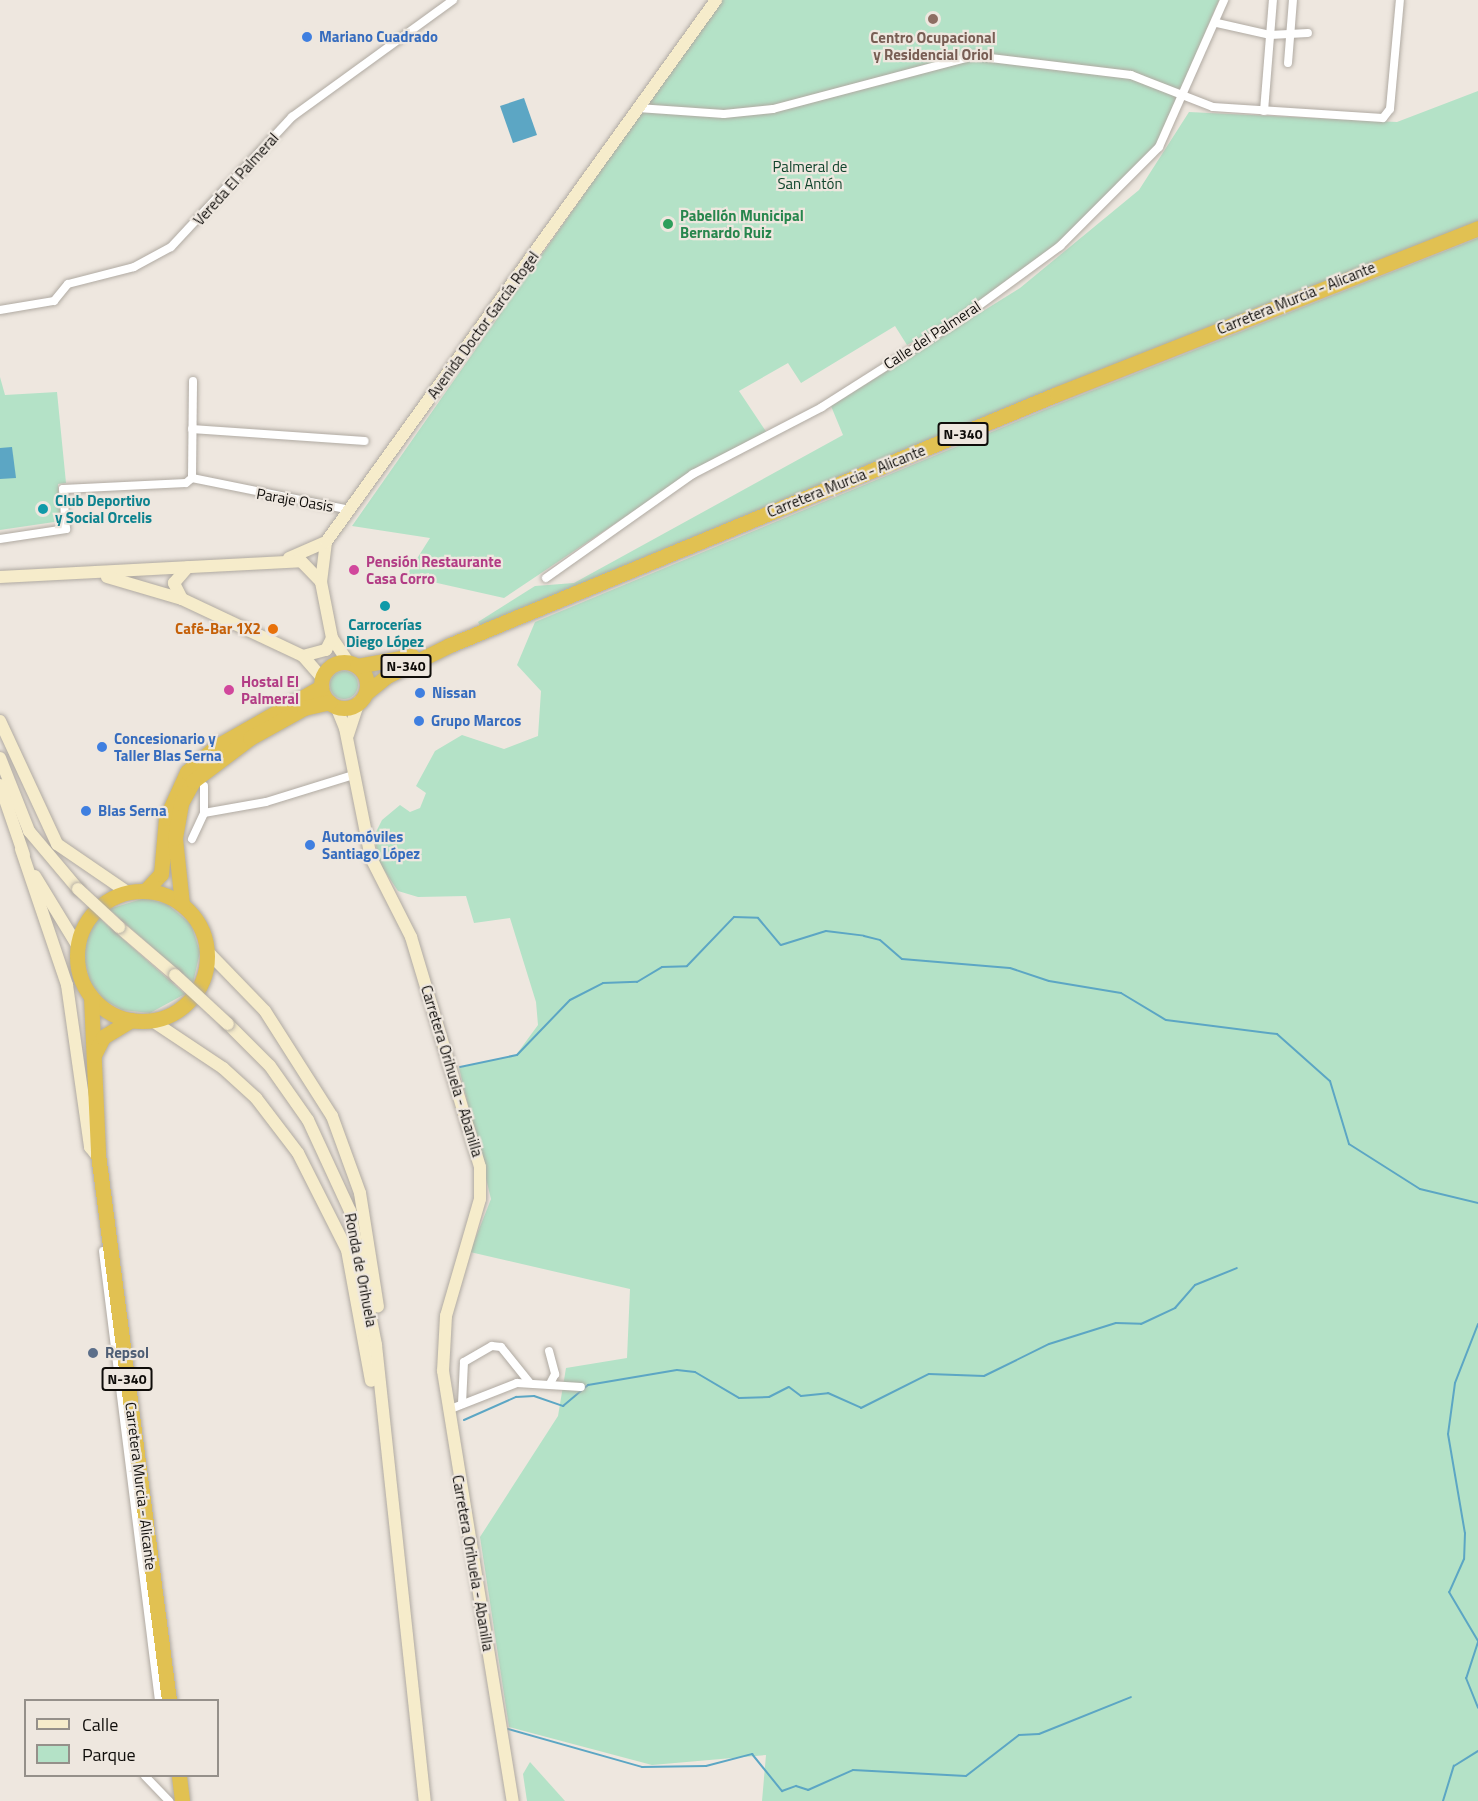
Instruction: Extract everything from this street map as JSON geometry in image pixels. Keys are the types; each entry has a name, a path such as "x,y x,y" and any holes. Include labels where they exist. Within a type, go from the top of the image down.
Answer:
{"highway":[{"name":"Carretera Murcia - Alicante","path":"363,698 387,676 450,645 1068,389 1478,228"},
{"name":"Carretera Murcia - Alicante","path":"352,664 450,645"},
{"name":"N-340","path":"145,891 161,874 166,819 187,772 216,746 322,682 332,665 352,664 365,675 363,698 304,708 250,738 193,781 181,803 175,838 182,904"},
{"path":"322,682 333,704"},
{"path":"91,997 131,1020 151,1020 193,997 207,951 197,920 182,904 145,891 127,892"},
{"name":"N-340","path":"91,997 79,972 77,945 89,917 127,892"},
{"name":"Carretera Murcia - Alicante","path":"91,997 94,1152 169,1699"},
{"path":"92,1058 103,1037 131,1020"},
{"path":"179,1777 182,1801"}],"main road":[{"name":"Avenida Doctor García Rogel","path":"352,664 332,638 321,582 326,542 716,0"},
{"name":"Avenida Doctor García Rogel","path":"282,561 326,542"},
{"name":"Avenida Doctor García Rogel","path":"282,561 311,566 321,582"},
{"path":"0,577 85,574 282,561"},
{"path":"182,599 174,583 188,567"},
{"path":"85,574 182,599 303,656 322,682"},
{"path":"303,656 326,650 332,638"},
{"name":"Carretera Orihuela - Abanilla","path":"348,739 363,698"},
{"name":"Carretera Orihuela - Abanilla","path":"333,704 348,739 371,858 411,937 480,1167 480,1199 446,1316 442,1371 513,1801"},
{"path":"0,721 57,844 127,892"},
{"name":"Ronda de Orihuela","path":"0,758 29,831 78,889 175,975 270,1066 308,1120 351,1211 370,1300 425,1801"},
{"path":"0,786 67,985 94,1152"},
{"path":"21,849 77,945"},
{"path":"207,951 295,1051 333,1116 351,1163 375,1268 390,1426 386,1448"},
{"path":"151,1020 199,1048 256,1098 298,1153 347,1250 364,1317 390,1537 398,1560"}],"street":[{"name":"Vereda El Palmeral","path":"0,310 54,301 68,284 134,267 171,247 292,117 453,0"},
{"name":"Calle del Palmeral","path":"546,578 693,474 822,407 962,318 1060,246 1159,147 1184,99 1217,23 1224,0"},
{"path":"1264,111 1273,0"},
{"path":"1288,63 1293,0"},
{"path":"638,108 724,114 773,109 974,56 1131,75 1184,99 1264,111 1388,114 1400,0"},
{"path":"1217,23 1270,35 1290,31 1308,33"},
{"path":"192,478 193,381"},
{"path":"192,429 365,441"},
{"name":"Paraje Oasis","path":"0,539 66,529 63,489 186,483 192,478 350,510"},
{"path":"204,813 266,802 354,775"},
{"path":"192,839 204,813 204,786"},
{"path":"100,1198 159,1699"},
{"path":"462,1404 464,1362 492,1346 501,1347 530,1382"},
{"path":"549,1351 555,1374 550,1384"},
{"path":"448,1410 508,1384 530,1382 581,1387"},
{"path":"146,1777 169,1801"}],"green space":[{"name":"Palmeral de San Antón","path":"720,0 1219,0 1158,143 1057,244 951,321 907,345 895,326 801,383 788,363 739,391 767,433 695,470 504,598 406,576 430,538 352,526"},
{"path":"1478,91 1478,223 481,627 478,622 535,586 574,583 843,435 831,406 1020,288 1139,190 1189,112 1397,122"},
{"path":"1478,238 1478,1801 762,1801 766,1755 652,1765 509,1727 480,1537 558,1416 566,1368 627,1358 630,1289 470,1252 491,1199 459,1068 516,1055 538,1025 536,1002 510,918 474,923 466,896 418,897 398,891 380,864 374,836 382,820 400,805 410,812 420,808 426,793 416,786 435,751 462,735 504,749 538,736 541,691 517,665 535,622 1061,403"},
{"path":"0,377 5,395 57,392 66,483 58,484 61,521 0,530"},
{"path":"344,671 354,675 358,685 354,695 344,699 334,695 330,685 334,675"},
{"path":"145,898 167,904 191,924 200,952 193,983 109,909"},
{"path":"98,918 185,994 150,1013 122,1010 104,1000 90,982 84,958 88,933"},
{"path":"530,1762 565,1801 527,1801 523,1774"}],"water":[{"path":"524,98 537,135 513,143 500,106"},
{"path":"12,447 16,478 0,479 0,448"}],"waterway":[{"path":"460,1067 517,1055 570,1000 603,983 637,982 662,967 687,966 734,917 758,918 781,945 826,931 864,936 880,940 902,959 1010,968 1049,981 1121,993 1166,1020 1277,1034 1330,1081 1349,1144 1420,1189 1478,1203"},
{"path":"464,1420 516,1397 534,1396 563,1406 588,1385 677,1370 695,1372 739,1398 769,1397 789,1387 801,1396 828,1393 861,1408 929,1374 984,1376 1049,1344 1116,1323 1141,1324 1175,1308 1195,1285 1237,1268"},
{"path":"1478,1324 1455,1383 1448,1434 1465,1533 1464,1559 1449,1592 1478,1641"},
{"path":"1478,1642 1466,1678 1478,1708"},
{"path":"508,1729 642,1767 706,1766 752,1754 782,1791 796,1786 808,1790 853,1770 966,1776 1019,1735 1039,1734 1131,1697"},
{"path":"1443,1801 1454,1766 1478,1751"}],"place":[{"name":"Centro Ocupacional y Residencial Oriol","path":"933,19"},
{"name":"Mariano Cuadrado","path":"307,37"},
{"name":"Pabellón Municipal Bernardo Ruiz","path":"668,224"},
{"name":"Club Deportivo y Social Orcelis","path":"43,509"},
{"name":"Pensión Restaurante Casa Corro","path":"354,570"},
{"name":"Carrocerías Diego López","path":"385,606"},
{"name":"Café-Bar 1X2","path":"273,629"},
{"name":"Hostal El Palmeral","path":"229,690"},
{"name":"Nissan","path":"420,693"},
{"name":"Grupo Marcos","path":"419,721"},
{"name":"Concesionario y Taller Blas Serna","path":"102,747"},
{"name":"Blas Serna","path":"86,811"},
{"name":"Automóviles Santiago López","path":"310,845"},
{"name":"Repsol","path":"93,1353"}]}
